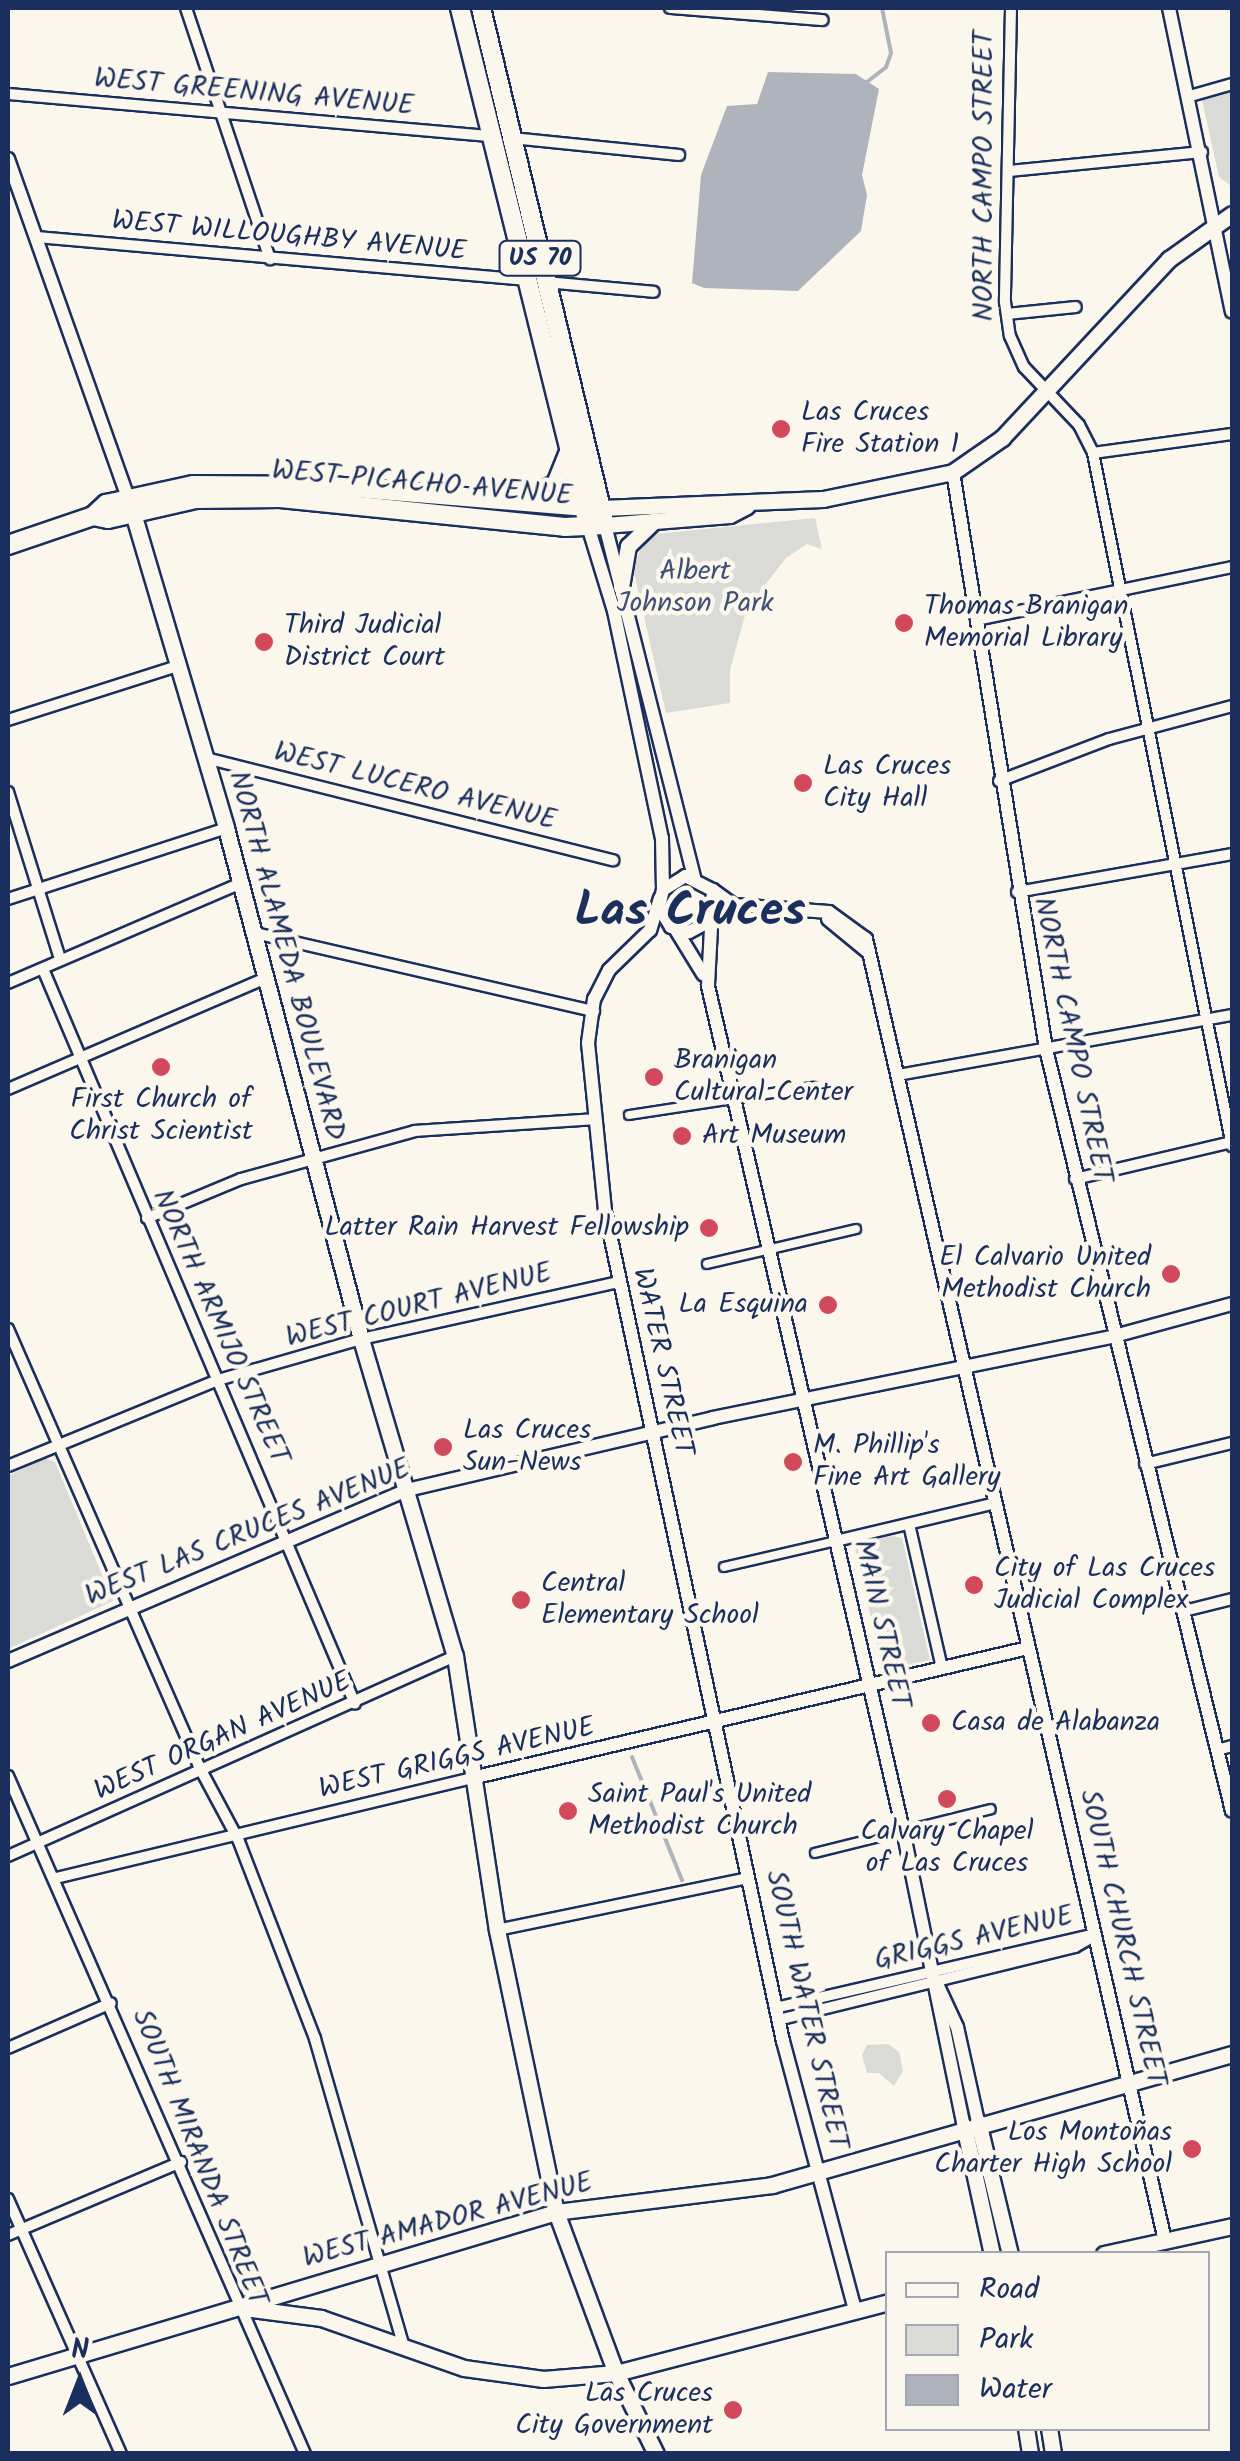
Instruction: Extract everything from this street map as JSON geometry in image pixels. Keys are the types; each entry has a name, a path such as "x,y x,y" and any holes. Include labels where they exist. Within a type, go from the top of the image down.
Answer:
{"main road":[{"name":"US 70","path":"460,8 501,137 594,517"},
{"name":"US 70","path":"482,8 501,137"},
{"path":"569,452 594,517 747,506 896,488 952,472 1002,438 1170,259 1232,214"},
{"name":"US 70","path":"537,281 569,452"},
{"path":"509,502 534,499 556,484 569,452"},
{"name":"WEST PICACHO AVENUE","path":"8,545 130,504 245,483 509,502 594,517"},
{"name":"WEST PICACHO AVENUE","path":"130,504 280,498 654,520 730,515 747,506"},
{"name":"NORTH ALAMEDA BOULEVARD","path":"130,504 256,933 361,1339 454,1656 476,1777 496,1930 556,2212 616,2373 656,2454"},
{"path":"621,587 628,546 654,520"},
{"name":"WEST AMADOR AVENUE","path":"8,2376 556,2212 648,2196 736,2193 819,2172 1130,2078 1232,2054"},
{"path":"971,2124 992,2251"},
{"path":"971,2124 1009,2251"},
{"path":"1117,2251 1232,2226"},
{"path":"235,2307 320,2318 503,2377 616,2373 885,2303"}],"street":[{"path":"186,8 270,259"},
{"path":"670,8 822,20"},
{"name":"NORTH CAMPO STREET","path":"1011,8 1007,314 1024,367 1080,425 1093,452"},
{"path":"1169,8 1230,277 1232,312"},
{"path":"1190,96 1232,84"},
{"name":"WEST GREENING AVENUE","path":"8,94 679,155"},
{"path":"1009,171 1202,152"},
{"name":"NORTH ALAMEDA BOULEVARD","path":"8,158 130,504"},
{"name":"WEST WILLOUGHBY AVENUE","path":"36,237 654,292"},
{"path":"1007,314 1076,307"},
{"path":"1074,1179 1232,1144 1093,452 1232,434"},
{"name":"NORTH CAMPO STREET","path":"952,472 998,782 1046,1048 1112,1337 1232,1811"},
{"path":"594,517 621,587 682,850 694,877 734,904 830,912 861,931 868,952"},
{"path":"594,517 662,838 662,894 674,929 698,930 711,919 811,914 839,924 868,952"},
{"path":"976,620 1232,567"},
{"path":"8,720 177,666"},
{"path":"998,782 1148,727 1232,706"},
{"name":"WEST LUCERO AVENUE","path":"206,758 612,860"},
{"path":"8,792 60,959"},
{"path":"8,898 226,828"},
{"path":"1016,892 1232,854"},
{"path":"662,894 676,878 694,877"},
{"path":"8,983 241,882"},
{"path":"711,919 713,890"},
{"name":"WATER STREET","path":"662,894 650,930 602,980 588,1043 618,1282 714,1720"},
{"name":"MAIN STREET","path":"711,919 708,986 971,2124"},
{"name":"WATER STREET","path":"594,1011 624,962 674,929"},
{"name":"MAIN STREET","path":"674,929 708,986"},
{"path":"256,933 594,1011"},
{"name":"SOUTH CHURCH STREET","path":"868,952 1165,2240"},
{"name":"NORTH ARMIJO STREET","path":"42,969 146,1218 290,1542 355,1704"},
{"path":"8,1089 268,977"},
{"path":"898,1075 1232,1014"},
{"path":"629,1115 813,1086"},
{"path":"146,1218 242,1179 415,1132 596,1119"},
{"path":"707,1264 856,1230"},
{"name":"WEST COURT AVENUE","path":"8,1466 218,1380 361,1339 618,1282"},
{"name":"WEST LAS CRUCES AVENUE","path":"8,1661 407,1490 804,1400 1112,1337 1232,1304"},
{"path":"8,1329 202,1772 238,1839 316,2039 404,2348"},
{"path":"1145,1464 1232,1443"},
{"path":"724,1567 996,1503"},
{"path":"909,1524 942,1668"},
{"path":"1184,1610 1232,1599"},
{"name":"WEST GRIGGS AVENUE","path":"56,1878 238,1839 476,1777 1028,1648"},
{"name":"WEST ORGAN AVENUE","path":"8,1856 355,1704 454,1656"},
{"name":"SOUTH WATER STREET","path":"714,1720 777,2014 855,2308"},
{"path":"1217,1750 1232,1746"},
{"name":"SOUTH MIRANDA STREET","path":"8,1776 181,2162 235,2307 305,2454"},
{"path":"815,1853 991,1809"},
{"path":"496,1930 748,1878"},
{"name":"GRIGGS AVENUE","path":"777,2014 1075,1947 1096,1934"},
{"path":"8,2048 112,2003"},
{"path":"8,2235 181,2162"},
{"path":"8,2199 121,2454"}],"green space":[{"path":"1232,92 1232,187 1219,177 1202,100"},
{"name":"Albert Johnson Park","path":"815,518 822,549 807,544 786,558 747,608 730,670 730,703 666,713 633,568 643,543 655,534"},
{"path":"44,1458 55,1462 113,1601 8,1649 8,1476"},
{"path":"892,1536 902,1538 930,1660 883,1670 854,1544"},
{"path":"888,2044 899,2052 903,2071 894,2086 879,2073 867,2073 862,2055 867,2045"}],"water":[{"path":"768,72 856,74 879,89 862,175 867,195 861,231 798,291 704,288 692,283 701,175 727,106 757,104"}],"waterway":[{"path":"867,82 886,67 891,53 882,8"},
{"path":"632,1757 682,1880"}],"place":[{"name":"Las Cruces Fire Station 1","path":"781,429"},
{"name":"Thomas Branigan Memorial Library","path":"904,623"},
{"name":"Third Judicial District Court","path":"264,642"},
{"name":"Las Cruces City Hall","path":"803,783"},
{"name":"First Church of Christ Scientist","path":"161,1067"},
{"name":"Branigan Cultural Center","path":"654,1077"},
{"name":"Art Museum","path":"682,1136"},
{"name":"Latter Rain Harvest Fellowship","path":"709,1228"},
{"name":"El Calvario United Methodist Church","path":"1171,1274"},
{"name":"La Esquina","path":"828,1305"},
{"name":"Las Cruces Sun-News","path":"443,1447"},
{"name":"M. Phillip's Fine Art Gallery","path":"793,1462"},
{"name":"City of Las Cruces Judicial Complex","path":"974,1585"},
{"name":"Central Elementary School","path":"521,1600"},
{"name":"Casa de Alabanza","path":"931,1723"},
{"name":"Calvary Chapel of Las Cruces","path":"947,1799"},
{"name":"Saint Paul's United Methodist Church","path":"568,1811"},
{"name":"Los Montoñas Charter High School","path":"1192,2149"},
{"name":"Las Cruces City Government","path":"733,2410"}],"district":[{"name":"Las Cruces","path":"690,913"}]}
